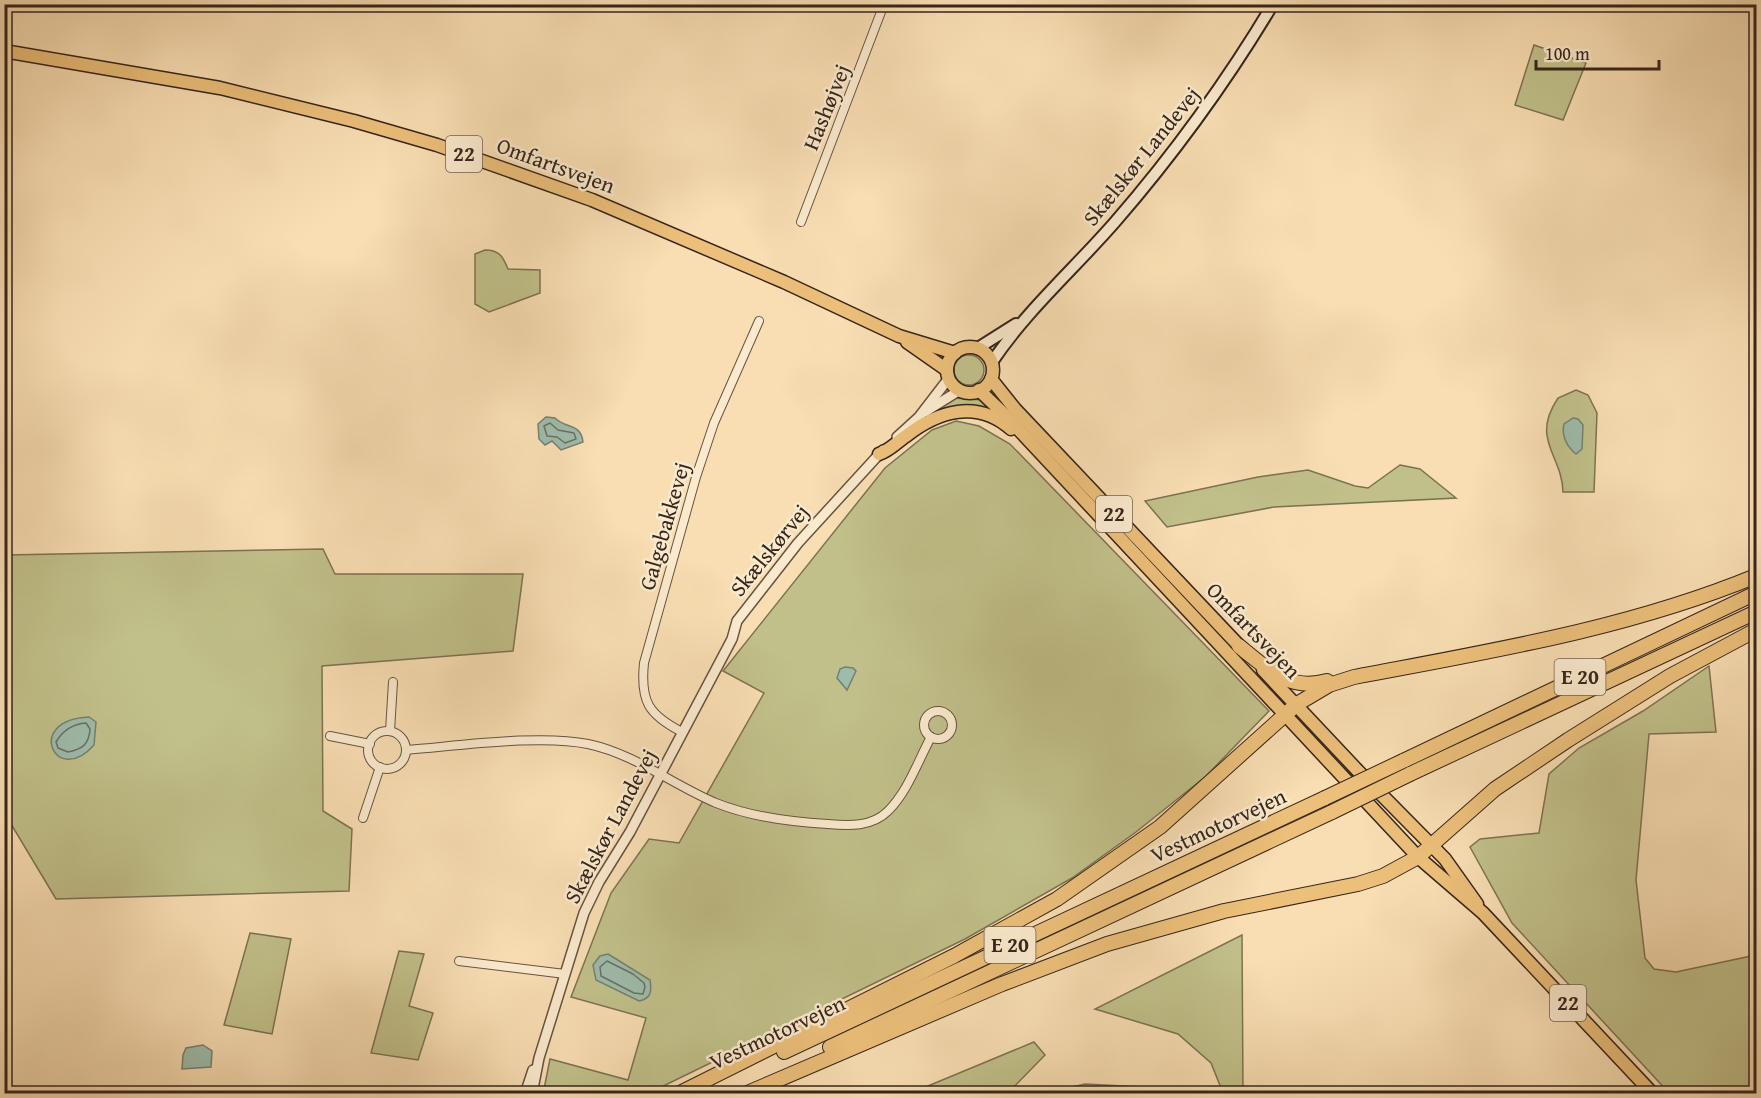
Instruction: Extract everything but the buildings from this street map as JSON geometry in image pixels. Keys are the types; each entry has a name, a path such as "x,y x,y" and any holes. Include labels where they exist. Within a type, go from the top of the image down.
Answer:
{"highway":[{"path":"678,1094 975,945 1058,899 1160,827 1242,757 1284,714 1329,685 1589,631 1702,598 1756,576"},
{"name":"Vestmotorvejen","path":"695,1094 1756,593"},
{"name":"Vestmotorvejen","path":"730,1094 1756,612"},
{"path":"745,1094 1002,984 1107,944 1235,909 1358,884 1383,876 1418,857 1430,843 1495,789 1616,707 1756,630"},
{"path":"1239,646 1272,674 1294,684 1315,685 1357,672 1405,668"}],"main road":[{"name":"Skælskør Landevej","path":"992,362 1023,319 1074,268 1155,175 1215,94 1273,4"},
{"name":"Omfartsvejen","path":"4,51 220,88 354,121 437,145 518,172 602,204 784,282 899,336 955,353"},
{"name":"Skælskør Landevej","path":"978,348 1023,319"},
{"name":"Omfartsvejen","path":"899,336 948,374"},
{"name":"22","path":"955,353 966,347 978,348"},
{"path":"960,390 979,390 991,379 992,362 978,348"},
{"path":"948,374 955,353"},
{"name":"22","path":"948,374 960,390"},
{"name":"Omfartsvejen","path":"991,379 1015,409 1239,646 1430,843 1465,884 1483,913"},
{"name":"Omfartsvejen","path":"979,390 1371,804 1418,857 1483,913 1653,1094"},
{"path":"879,454 939,415 973,411 999,419 1053,467"},
{"path":"1284,714 1304,720 1358,771"},
{"path":"1371,804 1411,838 1430,843"}],"street":[{"name":"Hashøjvej","path":"801,222 884,4"},
{"name":"Galgebakkevej","path":"682,732 653,714 644,696 642,682 644,663 696,477 714,423 759,321"},
{"name":"Skælskørvej","path":"918,417 948,374"},
{"name":"Skælskørvej","path":"682,732 732,639 737,621 798,543 879,454 918,417 960,390"},
{"path":"390,731 393,682"},
{"path":"390,731 402,738 406,750 404,759 398,766 389,769 380,767 371,760 370,744 378,734 390,731"},
{"name":"Skælskør Landevej","path":"532,1094 539,1060 584,913 682,732"},
{"path":"330,736 370,744"},
{"path":"406,750 539,741 587,744 625,755 659,775 718,804 785,821 866,825 887,813 901,795 931,736"},
{"path":"363,818 380,767"},
{"path":"459,961 565,974"},
{"name":"Skælskør Landevej","path":"525,1094 539,1060"}],"shaded area":[{"path":"1534,45 1586,63 1563,120 1515,105"},
{"path":"485,250 494,251 500,255 508,269 540,270 540,293 489,312 475,304 475,254"},
{"path":"969,355 979,360 984,370 979,380 969,385 959,380 954,370 959,360"},
{"path":"1576,390 1588,395 1597,413 1594,492 1563,492 1558,467 1547,436 1550,413 1558,398"},
{"path":"952,398 985,400 1002,415 936,413 934,410"},
{"path":"956,421 979,426 1010,444 1269,711 1205,777 1136,832 1072,878 965,939 649,1093 543,1094 550,1059 628,1080 646,1018 571,997 611,893 649,839 679,843 764,693 723,671 885,468 932,430"},
{"path":"1400,465 1420,469 1456,498 1274,507 1167,527 1145,501 1258,477 1308,470 1355,486 1368,488"},
{"path":"323,549 335,574 523,574 513,651 322,666 323,811 352,829 349,891 56,899 5,814 5,555"},
{"path":"1709,666 1716,732 1649,734 1636,880 1645,958 1654,969 1676,972 1756,955 1756,1093 1669,1093 1512,923 1470,847 1480,839 1539,833 1549,774 1579,748 1643,711"},
{"path":"250,933 291,939 272,1034 224,1025"},
{"path":"1242,935 1243,1093 1223,1093 1211,1063 1178,1034 1095,1009"},
{"path":"399,951 424,954 409,1006 433,1013 418,1060 371,1053"},
{"path":"1034,1042 1045,1055 1008,1093 911,1093"},
{"path":"1085,1084 1143,1087 1156,1093 1045,1093"}],"water":[{"path":"546,417 555,418 576,429 582,436 583,442 561,450 552,441 545,445 539,439 538,424"},
{"path":"1573,418 1578,419 1583,425 1582,449 1576,454 1567,444 1563,432 1564,424"},
{"path":"845,667 856,671 847,690 837,678 840,669"},
{"path":"89,717 96,722 94,745 80,756 68,759 58,756 52,748 52,739 57,729 69,721"},
{"path":"608,954 650,980 651,991 646,998 639,1001 596,980 593,965 600,956"},
{"path":"203,1045 212,1051 211,1067 182,1069 186,1048"}]}
